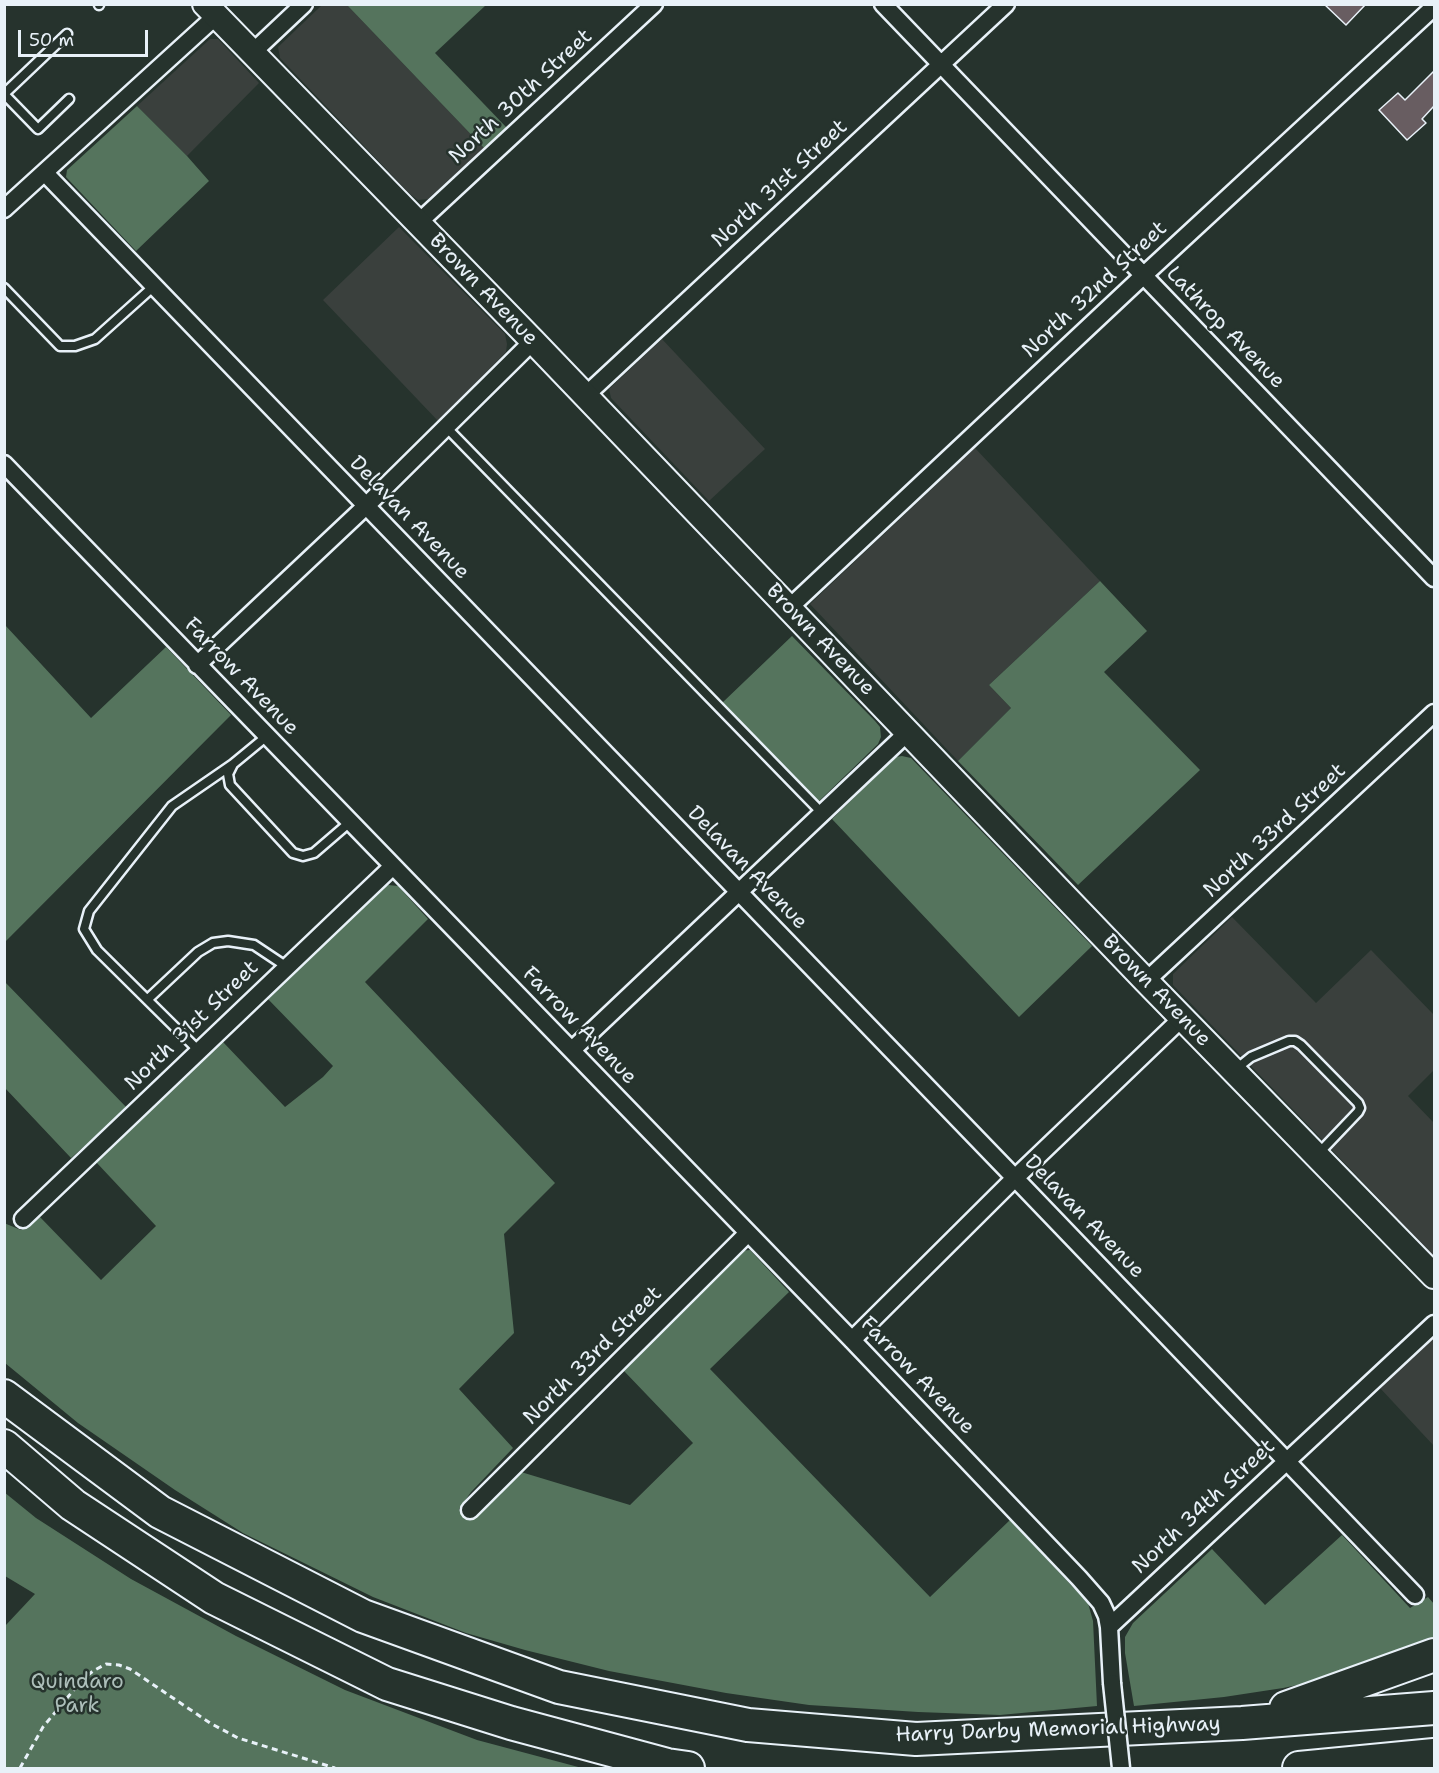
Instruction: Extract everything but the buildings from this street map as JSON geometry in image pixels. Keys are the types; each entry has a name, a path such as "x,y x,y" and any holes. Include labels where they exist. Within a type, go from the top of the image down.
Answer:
{"highway":[{"name":"Harry Darby Memorial Highway","path":"4,1396 160,1512 363,1616 559,1687 748,1725 916,1739 1242,1723 1434,1708"},
{"path":"4,1446 73,1505 214,1598 387,1684 522,1726 667,1766 688,1768"},
{"path":"1242,1723 1434,1655"},
{"path":"1314,1768 1434,1755"}],"main road":[{"name":"Brown Avenue","path":"211,10 533,341 1146,981 1434,1276"}],"street":[{"path":"252,53 304,4"},
{"name":"North 30th Street","path":"418,223 654,4"},
{"name":"Lathrop Avenue","path":"883,4 1434,578"},
{"name":"North 31st Street","path":"585,396 1006,4"},
{"name":"North 32nd Street","path":"789,608 1434,7"},
{"path":"4,209 45,173 211,10"},
{"name":"Delavan Avenue","path":"45,173 1415,1595"},
{"path":"198,664 366,506 533,341"},
{"name":"Farrow Avenue","path":"4,464 852,1340 1101,1603 1110,1627"},
{"name":"North 33rd Street","path":"1146,981 1434,713"},
{"path":"572,1050 908,732"},
{"name":"North 31st Street","path":"23,1219 393,866"},
{"path":"852,1340 1015,1178 1182,1018"},
{"name":"North 33rd Street","path":"470,1510 748,1233"},
{"name":"North 34th Street","path":"1110,1627 1434,1324"},
{"path":"1110,1627 1112,1683 1121,1768"}],"lane":[{"path":"67,34 4,94 38,129 69,99"},
{"path":"4,288 60,345 75,346 95,339 154,286"},
{"path":"446,427 822,813"},
{"path":"200,1050 97,950 84,929 89,911 172,806 233,764 267,736"},
{"path":"233,764 228,774 230,785 293,853 303,856 314,853 350,822"},
{"path":"148,999 198,952 213,943 228,941 254,945 287,967"},
{"path":"1234,1070 1251,1058 1289,1041 1295,1041 1358,1103 1360,1108 1358,1112 1316,1155"}],"path":[{"path":"20,1768 44,1727 76,1688 93,1671 106,1664 130,1669 210,1723 238,1737 269,1749 335,1768"}],"shaded area":[{"path":"322,5 347,5 484,148 428,199 418,200 410,194 280,58 278,47"},
{"path":"210,39 218,39 259,83 187,156 137,106"},
{"path":"399,227 505,334 506,352 439,422 323,300"},
{"path":"662,339 765,449 709,501 611,398 609,389"},
{"path":"975,448 1100,581 989,685 1011,708 958,761 810,604"},
{"path":"1232,917 1316,1003 1371,950 1434,1015 1434,1070 1408,1096 1434,1123 1434,1256 1173,985 1173,974"},
{"path":"1434,1336 1434,1446 1380,1388"}],"green space":[{"path":"347,5 486,5 435,53 507,128 484,148"},
{"path":"137,106 209,181 136,251 66,177 67,170"},
{"path":"1100,581 1147,631 1104,672 1200,770 1078,885 958,761 1011,708 989,685"},
{"path":"5,625 91,718 166,647 231,715 5,942"},
{"path":"792,636 880,727 881,737 878,744 818,802 722,703"},
{"path":"896,757 911,758 1092,946 1019,1017 832,819"},
{"path":"388,885 398,886 428,919 365,982 555,1183 504,1234 514,1333 459,1389 513,1448 471,1492 459,1509 471,1520 521,1472 630,1505 693,1443 624,1371 740,1251 750,1250 789,1292 710,1369 930,1597 1010,1520 1088,1603 1093,1621 1097,1706 1000,1715 809,1705 726,1693 609,1671 466,1633 373,1597 243,1533 175,1490 78,1423 5,1363 4,1223 21,1230 39,1216 101,1280 156,1226 96,1162 124,1133 223,1042 285,1107 323,1077 333,1066 266,997 376,891"},
{"path":"5,982 127,1108 71,1158 5,1088"},
{"name":"Quindaro Park","path":"4,1492 36,1518 131,1579 236,1636 345,1690 477,1740 582,1768 5,1768 5,1626 35,1594 5,1576"},
{"path":"1342,1535 1410,1608 1428,1597 1434,1604 1434,1643 1340,1676 1283,1688 1224,1697 1134,1706 1125,1653 1125,1637 1133,1623 1212,1549 1265,1605"}]}
